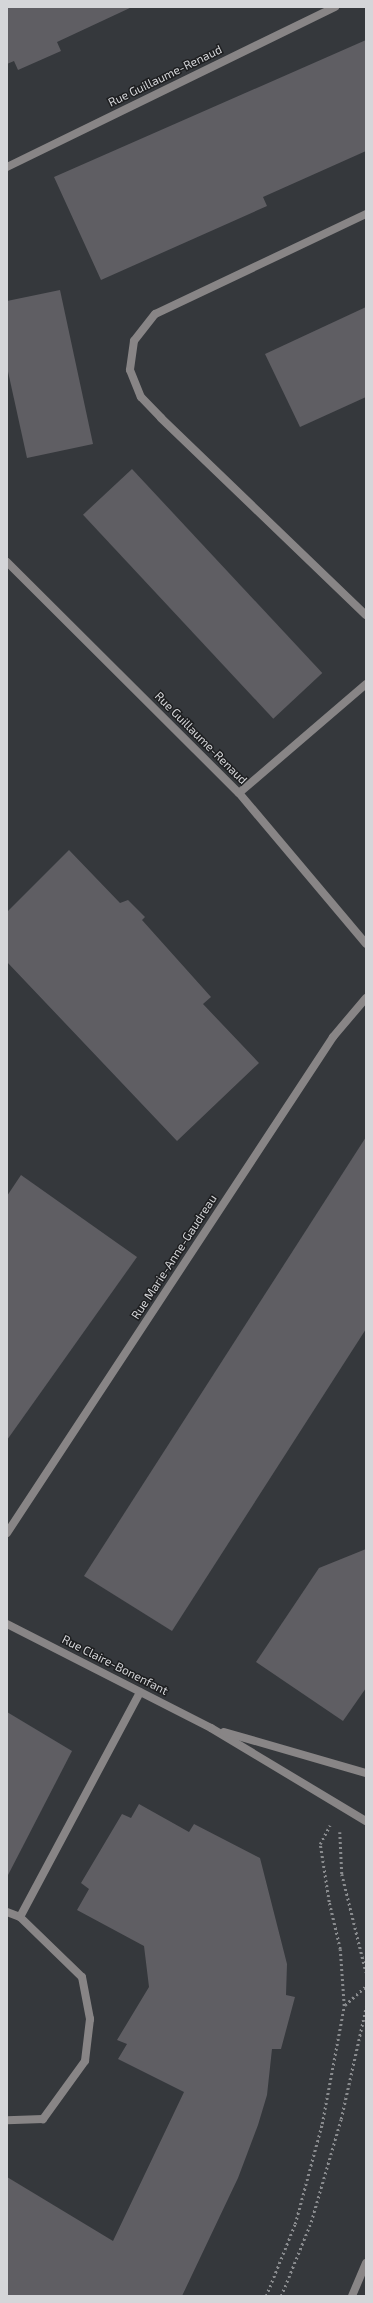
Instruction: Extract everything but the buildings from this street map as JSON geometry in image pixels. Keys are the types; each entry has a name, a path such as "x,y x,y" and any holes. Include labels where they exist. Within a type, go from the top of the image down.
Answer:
{"street":[{"name":"Rue Guillaume-Renaud","path":"7,167 335,7"},
{"path":"366,214 155,314 134,341 130,370 141,397 161,418 366,615"},
{"name":"Rue Guillaume-Renaud","path":"7,562 239,793 366,944"},
{"path":"239,793 366,684"},
{"name":"Rue Marie-Anne-Gaudreau","path":"7,1533 333,1037 366,998"},
{"name":"Rue Claire-Bonenfant","path":"7,1624 211,1728 366,1821"},
{"path":"20,1917 140,1692"},
{"name":"Rue Claire-Bonenfant","path":"211,1728 366,1773"},
{"path":"7,1912 20,1917 82,1976 90,2019 85,2061 43,2119 7,2120"},
{"path":"352,2296 366,2263"}],"path":[{"path":"341,1805 342,1874 366,1972"},
{"path":"266,2296 297,2216 322,2124 344,2006 340,1949 328,1902 320,1844 341,1805"},
{"path":"344,2006 366,1986"},
{"path":"281,2296 311,2222 341,2119 366,2008"}]}
